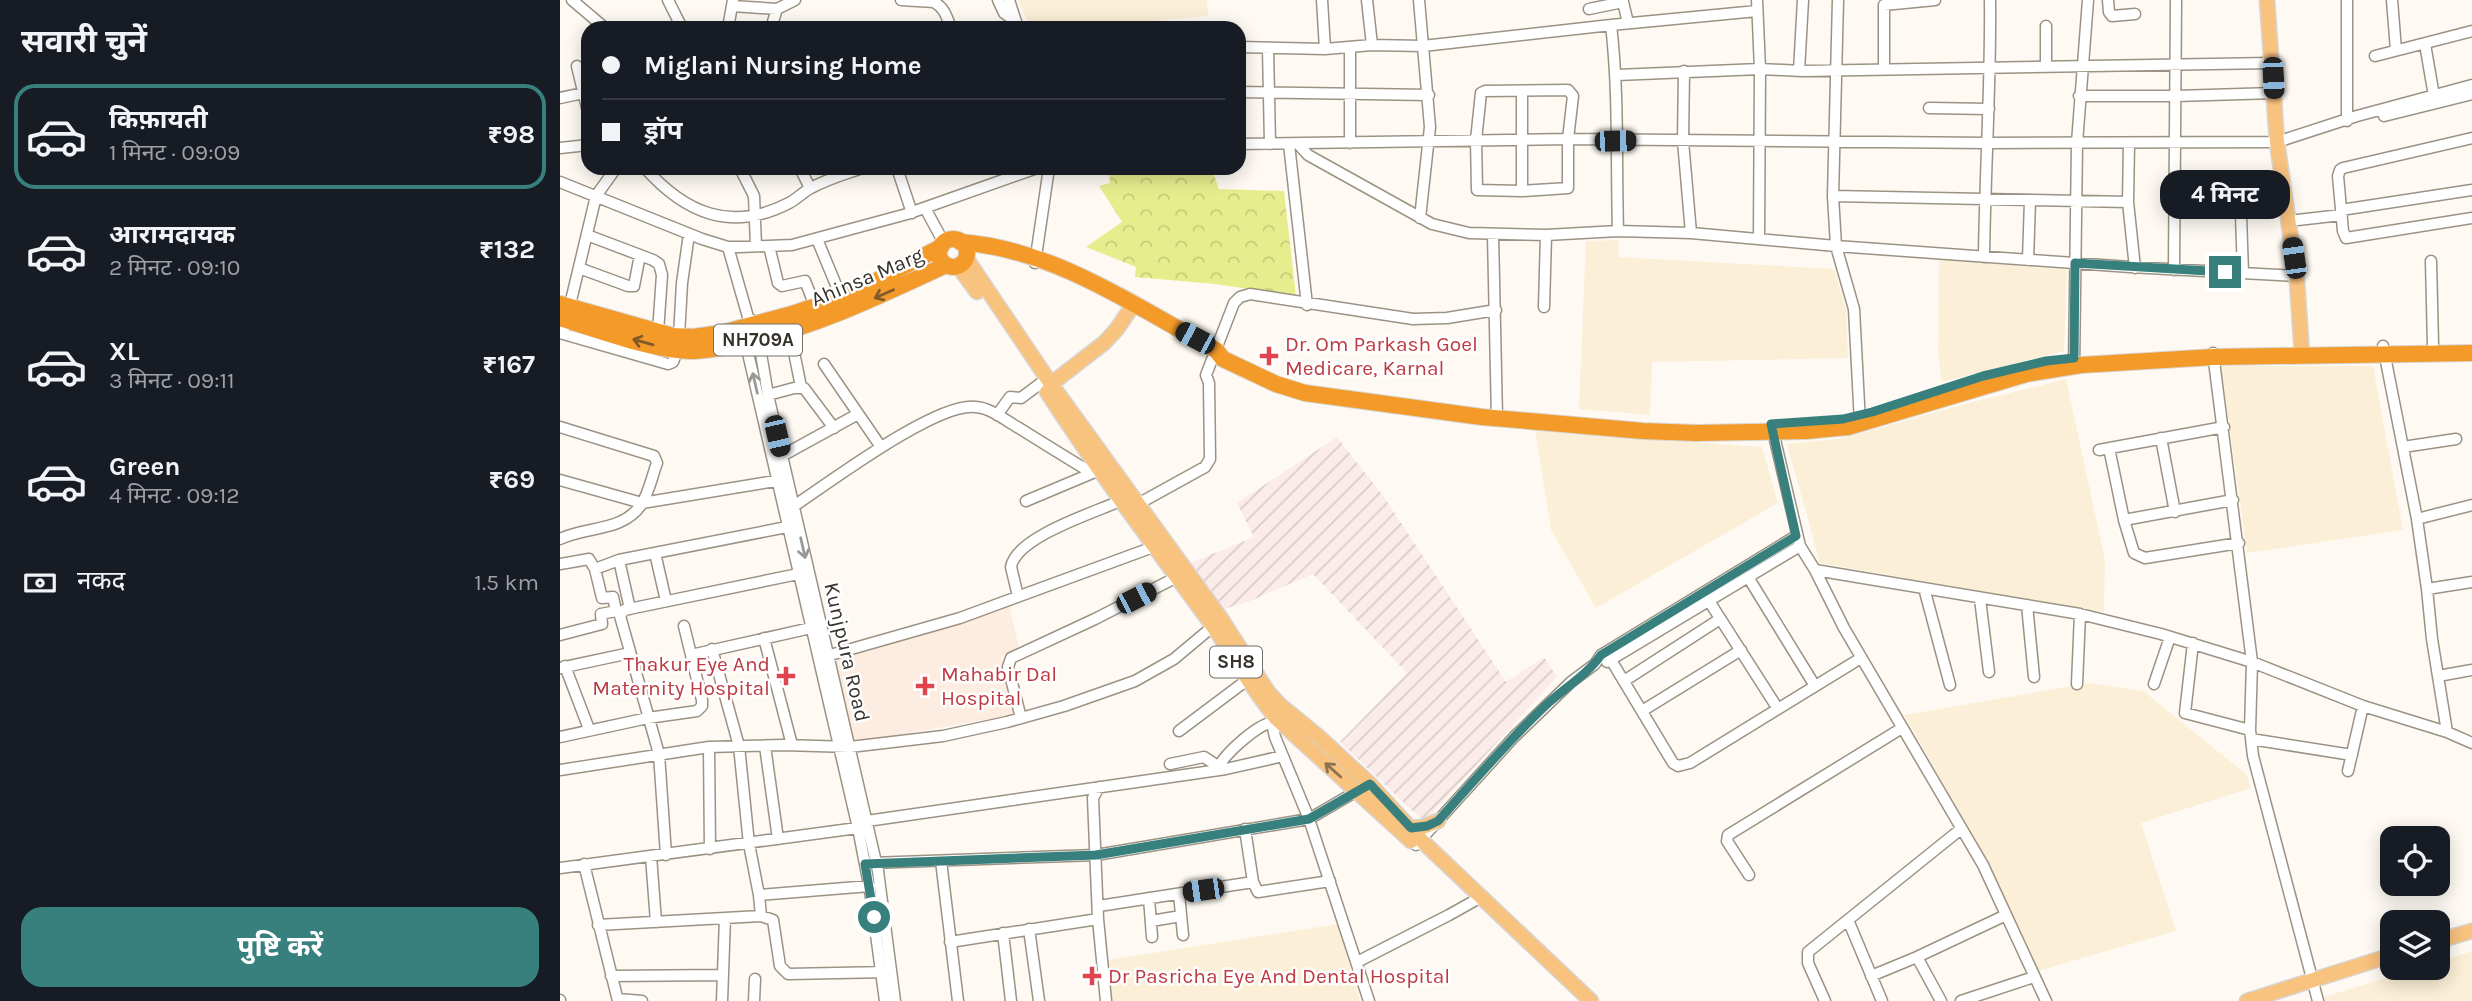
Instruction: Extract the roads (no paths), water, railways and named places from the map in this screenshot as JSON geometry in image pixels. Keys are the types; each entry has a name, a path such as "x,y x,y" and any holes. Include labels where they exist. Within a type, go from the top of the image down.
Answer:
{"highway":[{"path":"955,253 987,244 1036,260 1101,285 1216,350 1227,350 1281,376 1310,385 1497,414 1646,424 1772,428 1860,419 1983,376 2046,361 2074,362 2213,353 2384,350 2472,353"},
{"name":"Ahinsa Marg","path":"750,330 841,297 908,265 955,253"},
{"name":"Ahinsa Marg","path":"563,319 658,346 694,337 750,330 790,332 840,313 955,253"},
{"name":"Ahinsa Marg","path":"563,319 658,332 678,343"},
{"path":"2384,350 2472,344"}],"main road":[{"path":"2267,0 2277,142 2297,276 2302,352"},
{"name":"SH8","path":"955,253 1046,383 1120,501 1156,546 1177,578 1194,592"},
{"path":"1046,383 1104,343 1118,329 1133,305"},
{"name":"SH8","path":"1101,470 1138,504 1237,654 1280,705 1318,736 1363,788 1542,960 1580,1001"},
{"name":"SH8","path":"1237,654 1247,680 1276,720 1411,828 1419,843"},
{"path":"1411,828 1438,821"},
{"path":"2450,938 2472,931"},
{"path":"2248,1001 2380,959"},
{"name":"SH8","path":"1542,960 1591,1001"}],"street":[{"path":"668,0 678,21"},
{"path":"728,21 732,3 777,9 794,0"},
{"path":"901,0 934,1 943,9 948,21"},
{"path":"998,0 1004,13 1013,21"},
{"path":"1009,0 1014,21"},
{"path":"1322,0 1325,49"},
{"path":"1367,0 1371,45"},
{"path":"1419,0 1429,95 1429,142 1420,218"},
{"path":"1798,71 1803,0"},
{"path":"1838,0 1833,196 1836,246 1854,309 1860,419"},
{"path":"1884,69 1884,5 1934,0"},
{"path":"1984,257 1984,200 1991,68 1990,0"},
{"path":"2074,362 2077,143 2088,0"},
{"path":"2108,0 2112,16 2135,14"},
{"path":"2174,270 2176,0"},
{"path":"2347,0 2347,121"},
{"path":"2392,0 2396,50"},
{"path":"579,2 598,21"},
{"path":"1592,27 1588,4 1623,2 1628,23"},
{"path":"1246,47 1325,49 1371,45 1423,46 1757,6 1759,238"},
{"path":"773,21 777,9"},
{"path":"1611,24 1617,75 1615,141 1618,231"},
{"path":"2046,26 2046,66"},
{"path":"2375,56 2472,31"},
{"path":"2425,44 2434,96"},
{"path":"1350,47 1350,143"},
{"path":"1268,48 1270,144"},
{"path":"1617,75 1759,69 1798,71 2272,63"},
{"path":"577,66 581,80"},
{"path":"1684,71 1683,141 1691,233"},
{"path":"1246,144 1568,139 1988,143 2277,142 2357,116 2472,85"},
{"path":"1522,91 1522,191"},
{"path":"1522,91 1570,91 1573,96 1568,139 1568,188 1477,190 1476,140 1481,93 1522,91"},
{"path":"1246,92 1429,95"},
{"path":"2079,96 2273,93"},
{"path":"560,98 581,94"},
{"path":"2347,121 2360,123 2472,94"},
{"path":"1929,108 1989,109"},
{"path":"2472,138 2343,168 2339,176 2344,235 2348,238 2472,218"},
{"path":"2129,143 2128,202 2136,268"},
{"path":"1294,144 1308,155 1420,218 1457,231 1493,235 1618,231 1691,233 2136,268 2297,276"},
{"path":"1294,144 1307,304"},
{"path":"560,148 581,146"},
{"path":"563,319 579,268 596,196 611,175"},
{"path":"652,175 672,194 715,216 755,215 792,202 810,188 844,175"},
{"path":"744,175 754,196 756,246"},
{"path":"804,175 810,188"},
{"path":"903,175 912,212"},
{"path":"560,182 728,247 792,245 817,239 925,208 1017,175"},
{"path":"1036,260 1048,175"},
{"path":"2288,221 2472,190"},
{"path":"1833,196 2128,202"},
{"path":"2028,260 2030,201"},
{"path":"925,208 955,253"},
{"path":"2241,215 2243,273"},
{"path":"678,343 689,234"},
{"path":"1493,235 1497,414"},
{"path":"1544,307 1546,235"},
{"path":"587,236 660,264 662,269 658,332"},
{"path":"817,239 841,297"},
{"path":"769,246 778,283 782,286 805,282 815,306"},
{"path":"728,247 750,330 777,459 858,414"},
{"path":"579,268 634,286 639,255"},
{"path":"2431,261 2432,345"},
{"path":"1138,504 1205,467 1210,460 1209,383 1206,375 1234,303 1240,297 1250,294 1428,320 1496,310"},
{"name":"Kunjpura Road","path":"750,330 768,395 777,459 864,825 886,972 895,1001"},
{"path":"790,332 801,387 811,395 834,428"},
{"path":"2384,350 2417,519 2431,639 2447,732"},
{"path":"2213,353 2252,662 2250,734 2253,757 2318,1001"},
{"path":"824,363 881,447"},
{"path":"997,415 1010,397 1021,398 1046,383"},
{"path":"768,395 801,387"},
{"path":"789,509 881,447 963,407 978,407 997,415 1101,470"},
{"path":"560,427 654,456 657,463 642,503 620,523 560,539"},
{"path":"2224,427 2104,449 2134,553 2145,558 2239,543"},
{"path":"1772,428 1798,541 1861,657 1983,865 2046,1001"},
{"path":"2161,438 2175,512"},
{"path":"2403,447 2456,439"},
{"path":"1026,501 1101,470"},
{"path":"560,481 642,503 782,480"},
{"path":"2124,520 2233,500"},
{"path":"1018,596 1011,567 1021,549 1038,537 1120,501"},
{"path":"2417,519 2472,505"},
{"path":"595,569 619,560 793,526 798,574 811,628 823,657 960,618 1156,546"},
{"path":"1595,664 1605,664 1748,578 1798,541"},
{"path":"1419,843 1514,737 1571,682 1595,664 1601,655 1798,541"},
{"path":"655,553 666,601"},
{"path":"560,564 589,559 595,569 602,598 613,597 622,611"},
{"path":"619,560 622,611 630,653 659,754 666,855"},
{"path":"1815,570 2080,614 2170,637 2252,662 2363,706 2471,738"},
{"path":"560,635 601,624 601,614 798,574"},
{"path":"1021,718 1008,667 1011,658 1177,578"},
{"path":"1748,578 1815,686"},
{"path":"2427,589 2472,582"},
{"path":"1924,588 1950,685"},
{"path":"1980,599 1989,672"},
{"path":"1709,601 1778,709"},
{"path":"2027,605 2034,677"},
{"path":"2077,684 2080,614"},
{"path":"1624,681 1720,619"},
{"path":"560,770 709,747 844,747 943,736 1065,706 1135,681 1174,659 1217,623"},
{"path":"560,737 589,729 697,711 702,706 684,626"},
{"path":"691,655 811,628"},
{"path":"2154,684 2170,637"},
{"path":"764,638 792,745"},
{"path":"2193,643 2185,713 2250,734 2351,755"},
{"path":"712,649 739,746 749,845 760,895 761,916"},
{"path":"1642,711 1741,650"},
{"path":"589,729 563,667 630,653"},
{"path":"1611,660 1678,766 1690,763 1861,657"},
{"path":"2438,676 2472,670"},
{"path":"1179,731 1247,680"},
{"path":"2348,771 2363,706"},
{"path":"1276,720 1273,733 1309,819 1369,1001"},
{"path":"1218,769 1226,755 1264,725 1276,720"},
{"path":"1749,875 1727,841 1728,835 1902,728"},
{"path":"765,746 778,839"},
{"path":"709,747 710,849"},
{"path":"561,866 749,845 1218,769 1283,756"},
{"path":"1170,764 1203,757 1218,769"},
{"path":"1099,787 1093,798 1098,919 1106,1001"},
{"path":"885,1001 886,972 870,886 871,863 1096,855 1309,819 1363,788"},
{"path":"1245,829 1253,883 1255,889 1261,893 1330,881"},
{"path":"1825,1001 1808,963 1807,955 1811,948 1961,829"},
{"path":"652,856 656,922"},
{"path":"941,861 958,1001"},
{"path":"584,864 618,1000 642,1001"},
{"path":"1098,906 1253,883"},
{"path":"760,895 870,886"},
{"path":"1179,894 1183,935"},
{"path":"1149,898 1152,937"},
{"path":"1357,962 1477,898"},
{"path":"1871,976 2006,915"},
{"path":"598,925 761,916 773,920 780,966 788,974 886,972"},
{"path":"1151,920 1181,916"},
{"path":"722,1001 725,918"},
{"path":"950,942 1098,919"},
{"path":"1848,920 1882,1001"},
{"path":"1029,929 1039,1001"},
{"path":"1003,933 1012,1001"},
{"path":"1917,957 1941,1001"},
{"path":"611,976 723,975"},
{"path":"1961,1001 2034,977"},
{"path":"754,1001 755,979"}],"place":[{"name":"Dr. Om Parkash Goel Medicare, Karnal","path":"1269,356"},
{"name":"Thakur Eye And Maternity Hospital","path":"786,676"},
{"name":"Mahabir Dal Hospital","path":"925,686"},
{"name":"Dr Pasricha Eye And Dental Hospital","path":"1092,976"}]}
